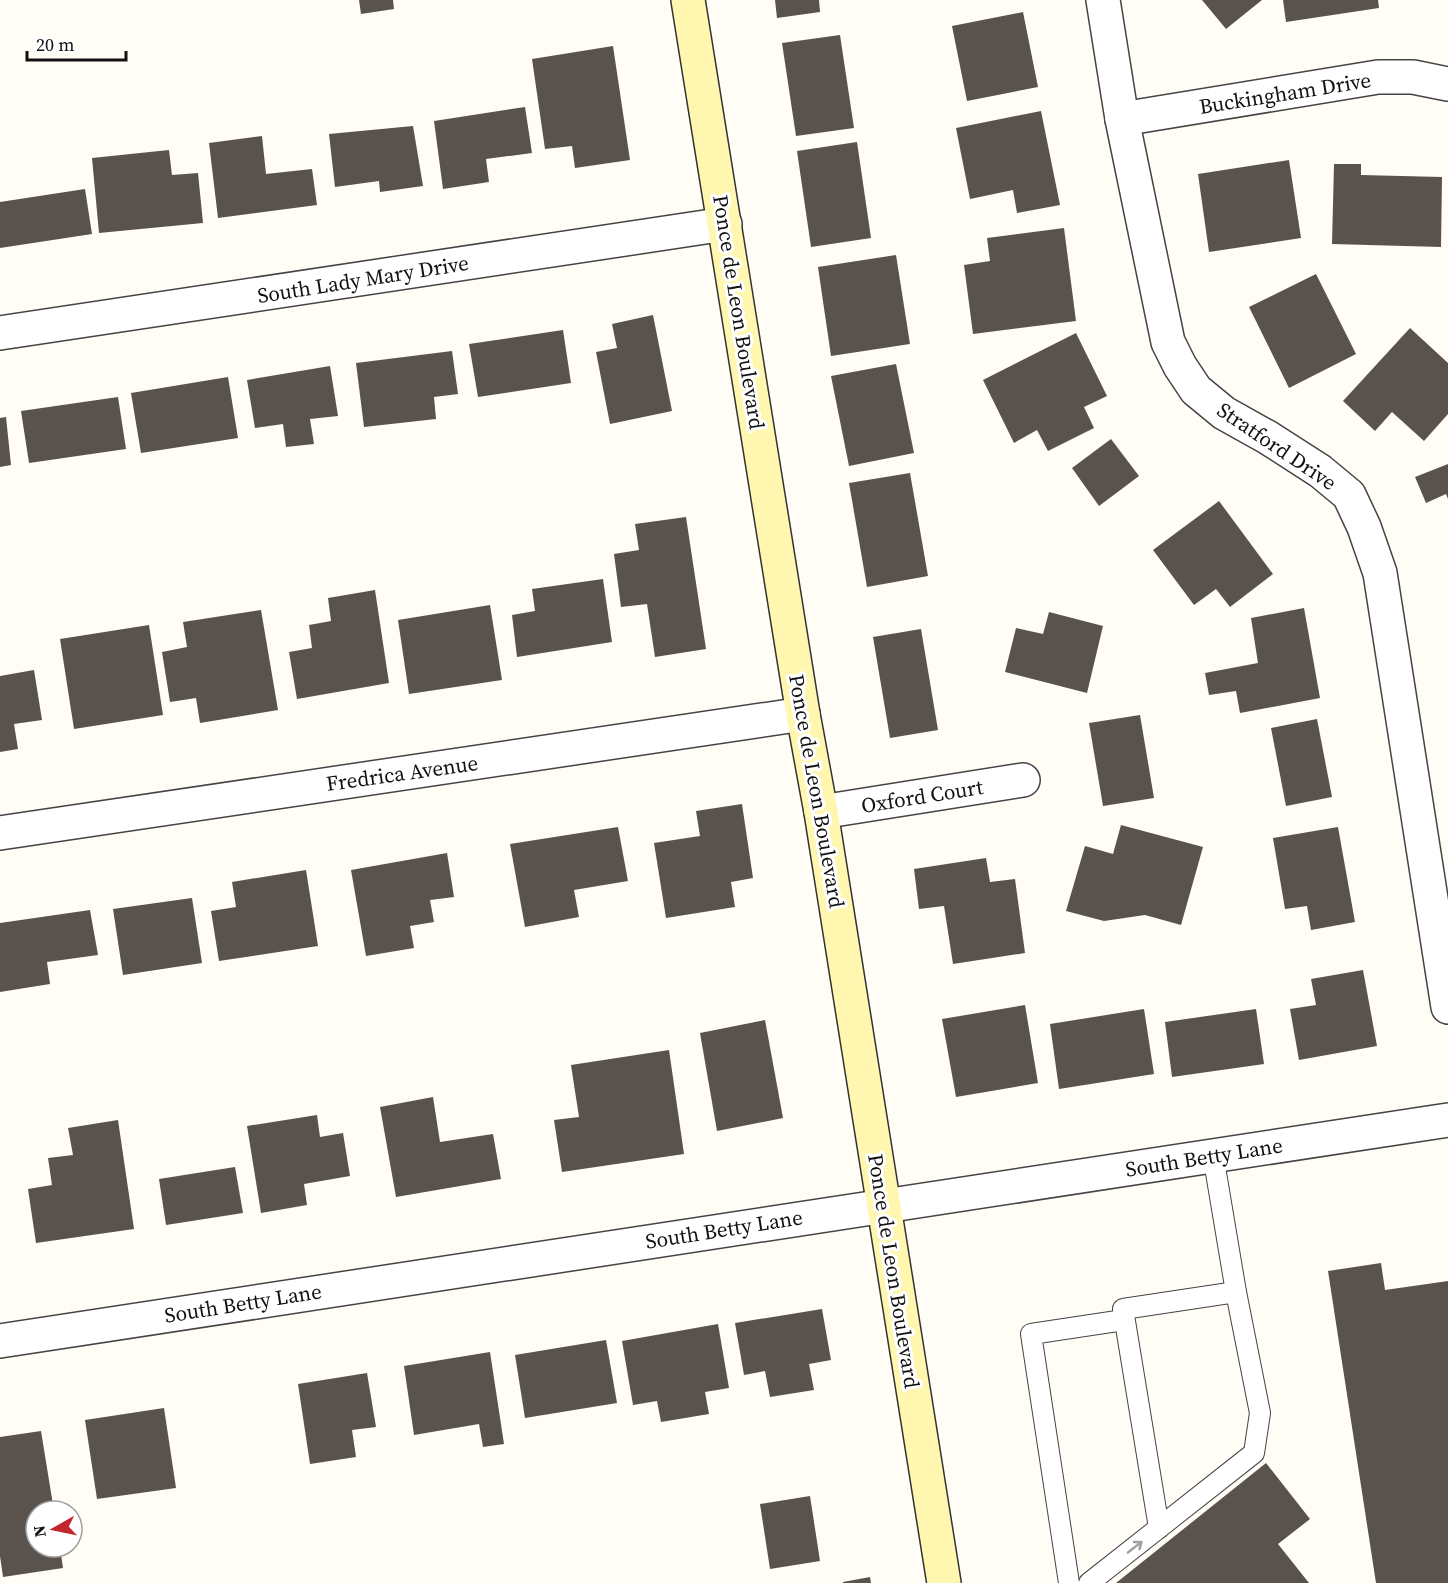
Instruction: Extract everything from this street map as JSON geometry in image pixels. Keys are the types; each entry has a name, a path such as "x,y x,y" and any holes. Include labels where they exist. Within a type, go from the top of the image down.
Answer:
{"street":[{"name":"Ponce de Leon Boulevard","path":"688,0 944,1583"},
{"name":"Stratford Drive","path":"1103,0 1122,119 1168,342 1196,390 1224,413 1320,471 1348,495 1364,527 1380,573 1436,854 1448,1007"},
{"name":"Buckingham Drive","path":"1122,119 1378,77 1413,77 1448,84"},
{"name":"South Lady Mary Drive","path":"0,333 725,224"},
{"name":"Fredrica Avenue","path":"0,833 803,714"},
{"name":"Oxford Court","path":"821,812 1023,780"},
{"name":"South Betty Lane","path":"0,1341 1448,1120"}],"lane":[{"path":"1089,1583 1254,1453 1260,1413 1236,1292 1213,1155"},
{"path":"1160,1528 1123,1309 1236,1292"},
{"path":"1070,1583 1031,1334 1124,1320"}],"building":[{"path":"359,0 393,0 394,9 361,14"},
{"path":"775,0 819,0 820,12 777,18"},
{"path":"1202,0 1262,0 1226,29"},
{"path":"1283,0 1378,0 1379,8 1286,22"},
{"path":"1023,12 1038,87 967,101 952,26"},
{"path":"840,35 854,128 796,136 782,43"},
{"path":"613,46 630,160 575,168 572,146 545,149 532,59"},
{"path":"525,107 532,153 486,159 489,182 443,189 434,121"},
{"path":"1041,111 1060,205 1017,213 1013,190 970,199 956,128"},
{"path":"413,126 423,186 380,192 379,181 335,187 329,134"},
{"path":"262,136 266,174 312,169 317,205 218,218 209,143"},
{"path":"857,142 871,238 811,247 797,151"},
{"path":"169,150 172,175 198,173 203,223 99,233 92,158"},
{"path":"1289,160 1301,238 1209,252 1198,174"},
{"path":"1334,164 1361,164 1361,175 1442,177 1441,247 1332,244"},
{"path":"85,189 92,234 0,248 0,202"},
{"path":"1064,228 1076,321 973,334 964,265 990,261 987,238"},
{"path":"896,255 910,344 831,356 818,267"},
{"path":"1316,274 1356,354 1289,388 1249,307"},
{"path":"653,315 672,411 610,424 596,352 617,348 612,324"},
{"path":"1410,328 1448,363 1448,414 1424,441 1392,412 1375,431 1343,401"},
{"path":"563,330 571,383 478,397 469,344"},
{"path":"1076,333 1107,396 1084,407 1094,428 1048,451 1037,430 1014,443 983,380"},
{"path":"452,351 458,394 434,397 436,419 364,427 356,363"},
{"path":"896,364 914,453 849,466 831,376"},
{"path":"330,366 338,416 310,419 314,444 286,447 283,424 255,428 247,380"},
{"path":"228,377 238,438 141,453 131,393"},
{"path":"118,397 126,449 29,463 21,411"},
{"path":"6,417 11,465 0,467 0,418"},
{"path":"1111,439 1139,476 1099,506 1072,468"},
{"path":"1448,464 1448,499 1446,494 1426,503 1415,477"},
{"path":"910,473 928,576 867,587 849,483"},
{"path":"1219,501 1273,574 1230,607 1216,589 1194,605 1153,550"},
{"path":"686,517 706,649 655,657 647,604 621,607 614,554 639,550 635,524"},
{"path":"603,579 612,642 517,657 512,615 535,611 532,589"},
{"path":"375,590 389,683 297,699 289,652 312,648 309,625 331,621 328,598"},
{"path":"490,605 502,680 409,694 398,620"},
{"path":"1304,608 1320,698 1240,713 1236,691 1209,695 1205,673 1258,663 1251,618"},
{"path":"261,610 278,710 200,723 196,698 170,702 162,652 187,647 183,622"},
{"path":"1049,612 1103,626 1087,693 1005,672 1016,628 1043,634"},
{"path":"149,625 163,715 74,729 60,639"},
{"path":"921,629 938,730 890,738 873,637"},
{"path":"34,670 42,720 14,724 18,749 0,752 0,676"},
{"path":"1140,715 1154,798 1103,806 1089,723"},
{"path":"1317,719 1332,797 1286,806 1271,728"},
{"path":"742,804 753,878 731,882 735,907 666,918 654,843 700,836 696,811"},
{"path":"1121,825 1203,847 1181,925 1145,915 1104,921 1066,911 1085,846 1113,854"},
{"path":"618,827 628,881 574,890 579,917 525,927 510,844"},
{"path":"1338,827 1355,922 1311,930 1307,906 1285,909 1273,838"},
{"path":"447,853 454,897 430,900 434,922 410,926 414,948 366,956 351,870"},
{"path":"986,858 990,882 1015,879 1025,953 953,964 944,906 919,909 914,869"},
{"path":"306,870 318,946 219,961 211,911 236,907 232,882"},
{"path":"192,898 202,963 123,975 113,909"},
{"path":"90,910 98,955 47,962 50,984 0,992 0,923"},
{"path":"1363,970 1377,1046 1299,1060 1290,1009 1316,1005 1311,979"},
{"path":"1025,1005 1038,1083 956,1097 942,1019"},
{"path":"1144,1009 1154,1074 1059,1089 1050,1024"},
{"path":"1256,1009 1264,1064 1172,1077 1165,1022"},
{"path":"765,1020 783,1118 717,1131 700,1033"},
{"path":"669,1050 684,1154 562,1172 554,1120 579,1117 571,1065"},
{"path":"433,1097 440,1142 493,1134 501,1179 396,1197 380,1107"},
{"path":"317,1115 320,1137 343,1133 350,1176 304,1184 307,1205 261,1213 247,1126"},
{"path":"118,1120 134,1229 36,1243 28,1189 52,1185 48,1158 73,1155 68,1128"},
{"path":"235,1167 243,1213 166,1225 159,1179"},
{"path":"1381,1263 1385,1290 1448,1281 1448,1583 1376,1583 1328,1271"},
{"path":"822,1309 831,1360 809,1364 814,1390 770,1397 765,1371 744,1375 735,1323"},
{"path":"718,1324 729,1388 705,1392 709,1414 661,1422 657,1401 633,1405 622,1341"},
{"path":"606,1340 617,1403 525,1418 515,1355"},
{"path":"490,1352 504,1444 483,1447 479,1424 414,1435 404,1366"},
{"path":"367,1373 376,1427 352,1430 356,1457 310,1464 298,1384"},
{"path":"164,1408 176,1488 97,1499 85,1420"},
{"path":"41,1431 52,1499 24,1499 24,1559 62,1559 63,1568 3,1577 0,1556 0,1437"},
{"path":"1266,1463 1310,1519 1278,1544 1309,1583 1116,1583"},
{"path":"810,1496 820,1561 770,1569 760,1504"},
{"path":"870,1577 871,1583 843,1583 843,1582"}]}
